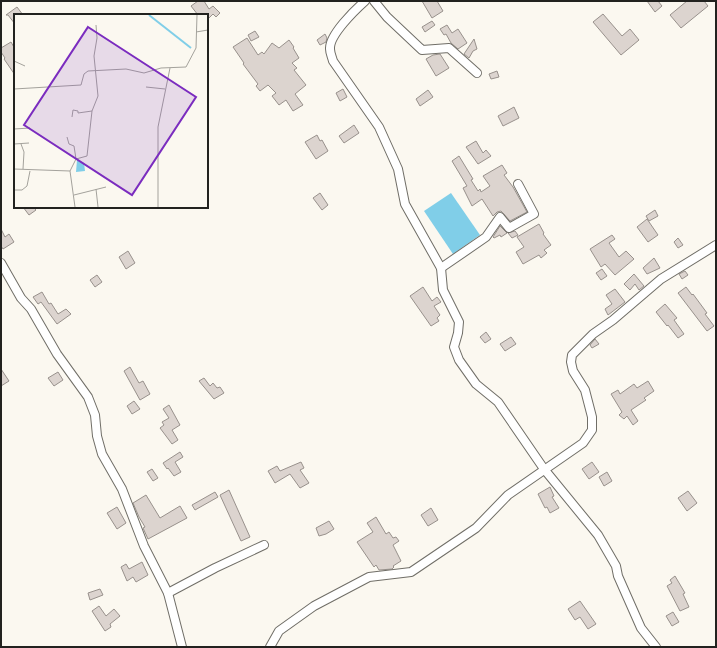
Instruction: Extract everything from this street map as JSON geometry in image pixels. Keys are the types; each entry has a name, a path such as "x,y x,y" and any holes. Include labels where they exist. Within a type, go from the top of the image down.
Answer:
{"street":[{"path":"365,1 350,15 331,40 331,54 333,61 379,127 398,169 405,204 442,268 443,290 459,322 454,347 459,360 476,384 498,402 544,469 598,535 616,566 618,576 641,628 656,647"},
{"path":"374,1 387,17 422,50 449,48 477,73"},
{"path":"442,268 486,237 500,217 509,228 534,214 518,184"},
{"path":"270,647 279,631 314,606 369,577 411,572 476,528 508,495 583,442 592,430 592,417 585,390 573,371 571,362 572,355 593,334 613,320 661,280 716,245"},
{"path":"1,263 21,298 31,309 57,354 88,397 94,415 97,436 102,454 122,489 144,546 168,593 182,647"},
{"path":"168,593 215,568 264,545"}],"water":[{"path":"451,193 480,235 453,254 424,211"}],"building":[{"path":"198,1 204,1 209,9 213,6 220,13 216,17 213,14 208,19 208,14 197,14 191,6"},
{"path":"422,1 437,1 443,11 432,18"},
{"path":"647,1 658,1 662,6 655,12"},
{"path":"687,1 704,1 708,6 681,28 670,15"},
{"path":"17,7 22,14 14,14 14,23 8,15 6,15"},
{"path":"603,14 622,36 630,29 639,40 621,55 593,22"},
{"path":"432,21 435,25 425,32 422,27"},
{"path":"447,25 452,33 458,29 467,43 458,49 451,43 446,34 444,35 440,29"},
{"path":"255,31 259,37 251,41 248,35"},
{"path":"325,34 327,38 326,42 320,45 317,40"},
{"path":"247,38 258,55 262,52 264,54 272,43 279,48 289,40 299,58 292,63 297,68 294,70 306,85 295,94 303,105 293,111 286,100 279,105 272,96 276,93 268,85 260,91 256,86 258,84 243,64 244,63 233,47"},
{"path":"474,39 477,49 473,51 469,58 464,54"},
{"path":"11,42 14,47 14,74 4,59 5,58 1,52 1,48"},
{"path":"440,54 449,68 436,76 426,59 433,55"},
{"path":"497,71 499,77 491,79 489,74"},
{"path":"343,89 347,97 340,101 336,93"},
{"path":"428,90 433,97 420,106 416,99"},
{"path":"514,107 519,118 503,126 498,116"},
{"path":"354,125 359,133 344,143 339,136"},
{"path":"317,135 320,141 322,140 328,151 316,159 305,142"},
{"path":"476,141 483,153 486,150 491,156 478,164 466,147"},
{"path":"459,156 473,179 471,180 478,191 480,189 481,192 490,186 483,176 502,165 507,173 504,175 513,187 527,212 510,221 501,211 497,212 493,216 482,199 472,206 463,188 467,186 452,161"},
{"path":"320,193 328,205 322,210 313,198"},
{"path":"24,208 34,208 36,210 29,215"},
{"path":"655,210 658,216 649,221 646,216"},
{"path":"647,219 658,235 648,242 637,227"},
{"path":"539,224 544,233 543,234 551,245 544,250 547,253 541,258 539,255 523,264 516,252 524,247 517,237"},
{"path":"500,226 507,233 501,237 500,235 494,238 493,237"},
{"path":"1,229 5,237 9,234 14,242 3,249 1,246"},
{"path":"515,231 518,235 512,238 508,233"},
{"path":"612,235 615,239 609,243 619,257 626,251 634,259 615,275 605,264 601,267 590,249"},
{"path":"678,238 683,245 678,248 674,242"},
{"path":"128,251 135,263 126,269 119,257"},
{"path":"654,258 660,268 647,274 643,268"},
{"path":"602,269 607,276 601,280 596,273"},
{"path":"685,271 688,275 682,279 679,274"},
{"path":"634,274 644,286 639,290 635,284 630,290 624,284"},
{"path":"97,275 102,282 95,287 90,280"},
{"path":"423,287 432,301 437,297 441,302 434,306 440,315 437,318 439,321 431,326 410,296"},
{"path":"686,287 707,313 705,314 714,326 707,331 678,293"},
{"path":"615,289 625,302 608,315 605,309 612,304 606,295"},
{"path":"42,292 49,304 51,303 58,314 66,309 71,314 57,324 41,302 38,304 33,297"},
{"path":"665,304 677,318 674,320 684,334 678,338 656,312"},
{"path":"486,332 491,339 485,343 480,337"},
{"path":"511,337 516,344 505,351 500,344"},
{"path":"595,339 599,344 592,348 590,345"},
{"path":"130,367 139,383 143,381 150,394 140,400 124,371"},
{"path":"1,369 9,381 1,386"},
{"path":"58,372 63,380 54,386 48,378"},
{"path":"204,378 210,386 213,383 217,388 220,387 224,393 214,399 199,381"},
{"path":"648,381 654,391 644,398 646,400 631,410 638,421 633,425 627,416 624,419 619,415 622,412 611,394 618,390 620,394 634,384 637,388"},
{"path":"134,401 140,409 132,414 127,406"},
{"path":"169,405 180,425 172,430 178,440 172,444 160,428 164,425 162,422 169,418 163,409"},
{"path":"180,452 183,457 175,462 181,472 174,476 163,463"},
{"path":"301,462 304,468 300,470 309,483 300,488 290,474 275,483 268,471 277,466 280,471"},
{"path":"592,462 599,472 589,479 582,469"},
{"path":"152,469 158,478 153,481 147,472"},
{"path":"607,472 612,481 604,486 599,477"},
{"path":"550,487 554,496 552,497 559,508 550,513 547,507 545,508 538,494"},
{"path":"229,490 250,537 241,541 220,495"},
{"path":"688,491 697,503 687,511 678,498"},
{"path":"215,492 218,497 195,510 192,505"},
{"path":"146,495 160,518 180,506 187,518 148,539 143,528 145,527 133,503"},
{"path":"117,507 126,523 117,529 107,513"},
{"path":"431,508 438,520 428,526 421,515"},
{"path":"376,517 386,534 389,532 393,538 396,537 399,541 393,545 401,561 393,566 394,567 392,569 379,570 376,565 374,567 357,542 373,532 367,523"},
{"path":"329,521 334,529 319,536 316,528"},
{"path":"142,562 148,575 136,582 133,577 127,581 121,567 126,564 129,569"},
{"path":"675,576 685,593 683,594 689,607 680,611 667,586 672,583 670,580"},
{"path":"100,589 103,595 90,600 88,593"},
{"path":"580,601 596,624 588,629 580,617 575,620 568,609"},
{"path":"99,606 106,616 114,609 120,616 110,624 111,627 105,631 92,611"},
{"path":"673,612 679,622 672,626 666,616"}]}
